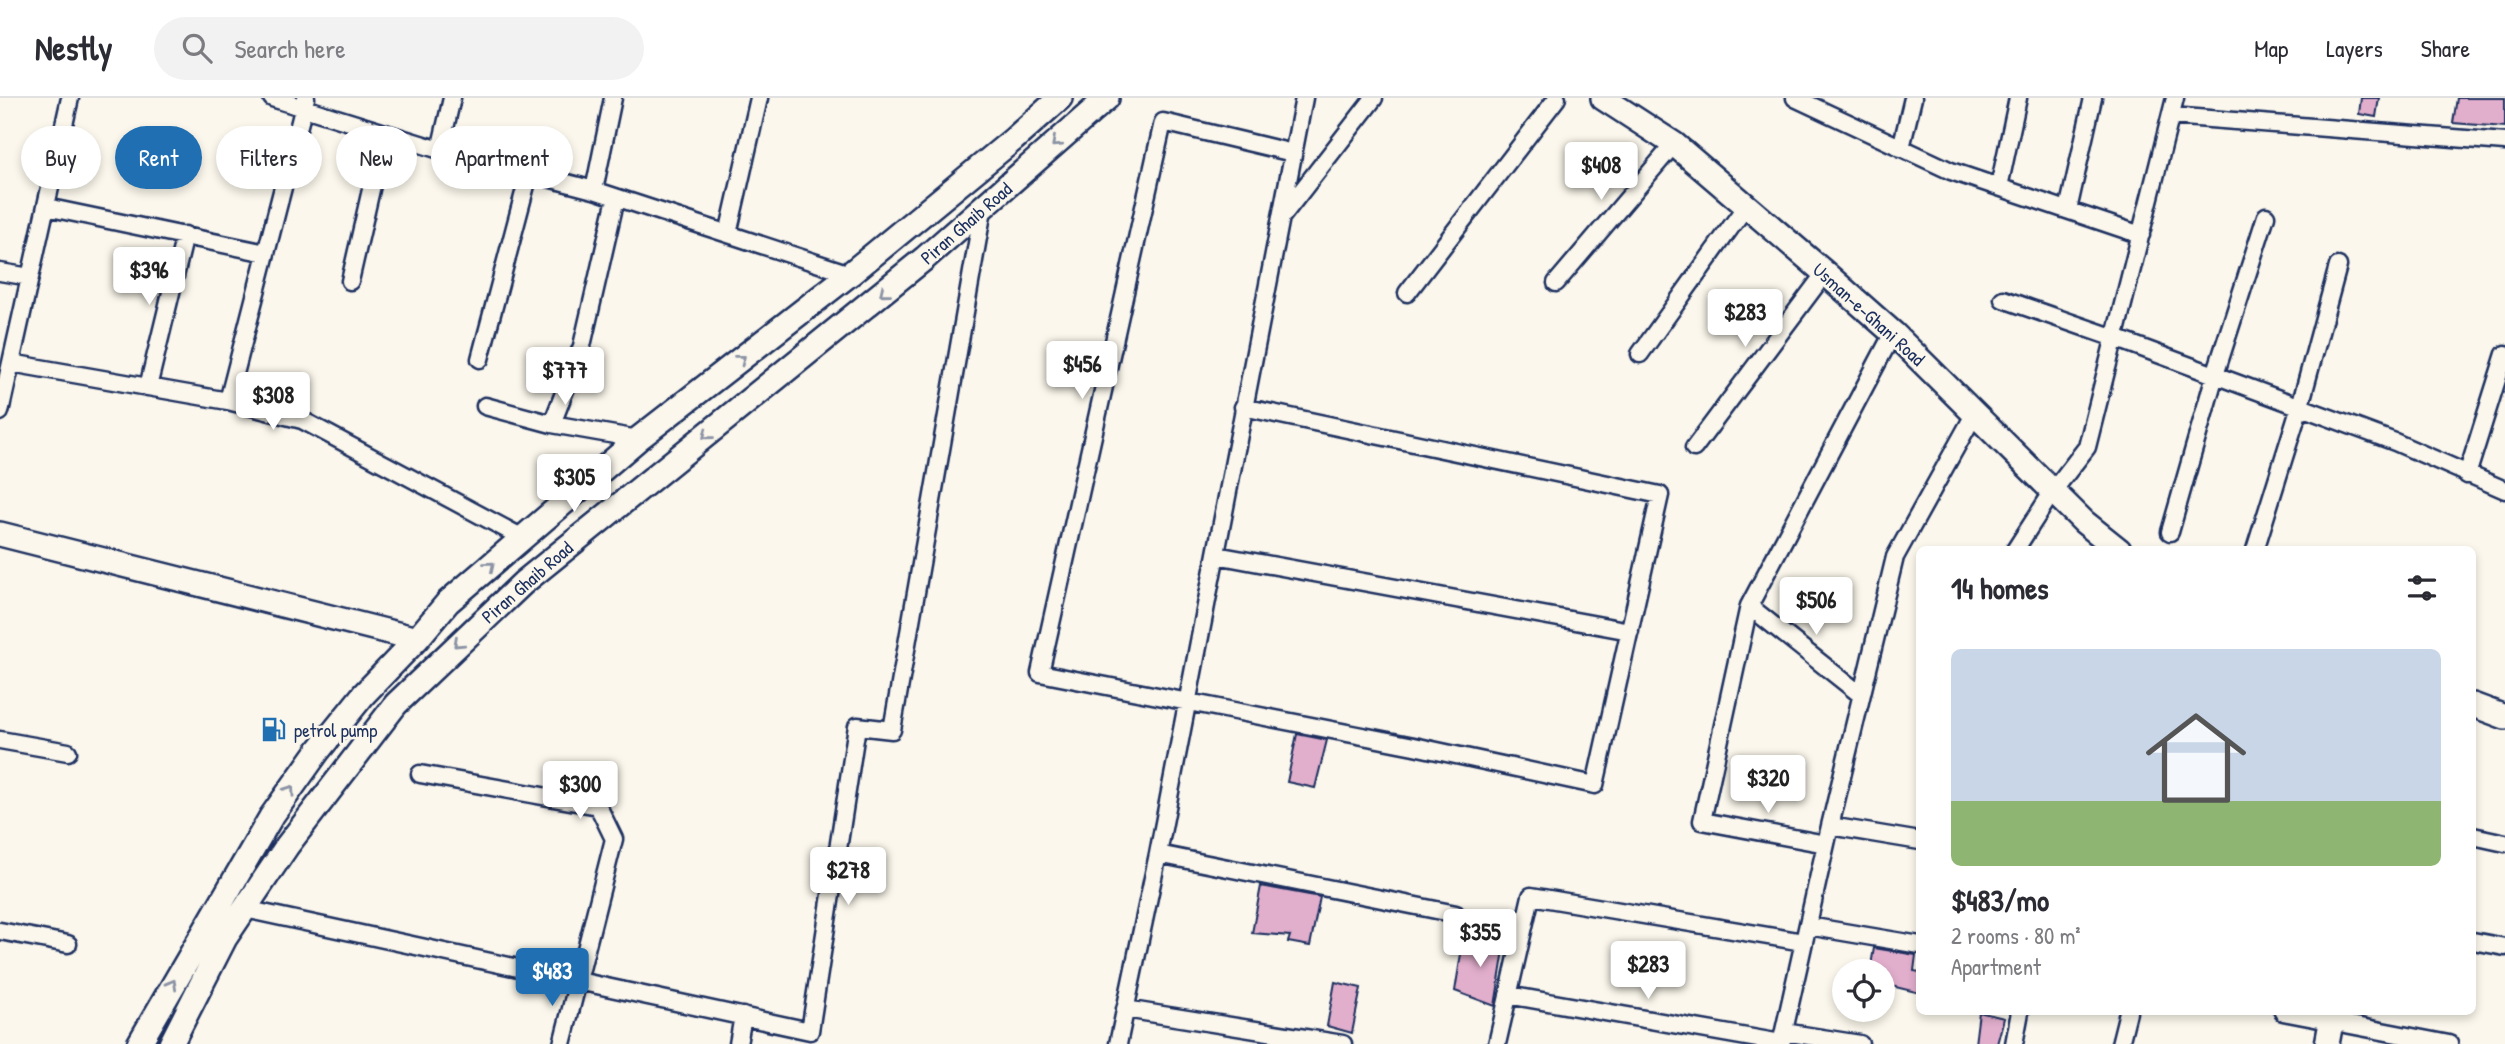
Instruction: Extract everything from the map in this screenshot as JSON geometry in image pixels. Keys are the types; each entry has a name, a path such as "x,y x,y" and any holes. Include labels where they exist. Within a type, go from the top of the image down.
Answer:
{"main road":[{"name":"Piran Ghaib Road","path":"139,1044 271,817 318,751 364,694 417,639 448,601 638,439 850,274 1060,98"},
{"name":"Piran Ghaib Road","path":"171,1044 225,937 287,846 396,704 523,583 915,267 1107,98"},
{"name":"Usman-e-Ghani Road","path":"1603,98 1674,144 1825,273 1892,333 2084,522 2112,546"},
{"path":"0,534 417,639"},
{"path":"2476,706 2505,717"},
{"path":"2327,1044 2332,1016"}],"street":[{"path":"0,412 70,98"},
{"path":"272,98 305,103 366,126"},
{"path":"446,126 452,98"},
{"path":"594,190 613,98"},
{"path":"728,234 759,98"},
{"path":"1118,1044 1158,854 1304,98"},
{"path":"1280,218 1374,98"},
{"path":"1407,293 1557,98"},
{"path":"1795,98 1829,106 1901,148 1951,171 2141,235"},
{"path":"1901,148 1913,98"},
{"path":"1999,187 2018,98"},
{"path":"2068,210 2093,98"},
{"path":"2018,546 2053,491 2087,446 2175,98"},
{"path":"228,401 305,103"},
{"path":"2171,116 2505,142"},
{"path":"1243,407 1660,495 1595,785 1040,673 1163,122 1293,153"},
{"path":"1556,283 1674,144"},
{"path":"573,185 850,274"},
{"path":"350,281 371,189"},
{"path":"480,359 525,189"},
{"path":"552,424 582,346 616,198"},
{"path":"46,206 266,253"},
{"path":"1640,354 1746,206"},
{"path":"245,909 810,1031 857,726 892,730 983,209"},
{"path":"2170,532 2215,375 2266,216"},
{"path":"148,387 185,235"},
{"path":"2256,546 2300,406 2339,266"},
{"path":"0,272 30,277"},
{"path":"1694,448 1825,273"},
{"path":"2003,299 2395,442 2505,490"},
{"path":"1826,844 1702,821 1749,607 1892,333"},
{"path":"2467,475 2505,354"},
{"path":"11,363 228,401 302,420 523,538"},
{"path":"485,405 552,424 638,439"},
{"path":"1782,1040 1895,557 1975,413"},
{"path":"1216,555 1629,631"},
{"path":"1749,607 1861,695"},
{"path":"0,740 68,752"},
{"path":"420,774 598,806 614,839 562,1044"},
{"path":"1830,826 1916,840"},
{"path":"2476,837 2505,843"},
{"path":"1158,854 1456,914"},
{"path":"1497,1044 1531,896 1805,934 1916,945"},
{"path":"0,931 68,944"},
{"path":"2476,942 2505,947"},
{"path":"1508,995 1782,1040 1860,1044"},
{"path":"1125,1009 1343,1044"},
{"path":"2014,1044 2019,1015"},
{"path":"2120,1044 2127,1015"},
{"path":"738,1044 743,1016"},
{"path":"2332,1016 2449,1044"}],"building":[{"path":"2361,98 2379,98 2376,117 2359,114"},
{"path":"2457,98 2505,98 2505,127 2453,123"},
{"path":"1297,734 1327,740 1315,788 1287,782"},
{"path":"1261,886 1320,897 1310,946 1288,942 1290,936 1252,933"},
{"path":"1464,935 1505,944 1495,1006 1455,991"},
{"path":"1874,948 1916,955 1916,992 1895,987 1895,959 1872,959"},
{"path":"1335,982 1361,988 1352,1033 1327,1026"},
{"path":"1979,1015 2004,1018 1997,1044 1975,1044"}],"place":[{"name":"petrol pump","path":"274,730"}]}
